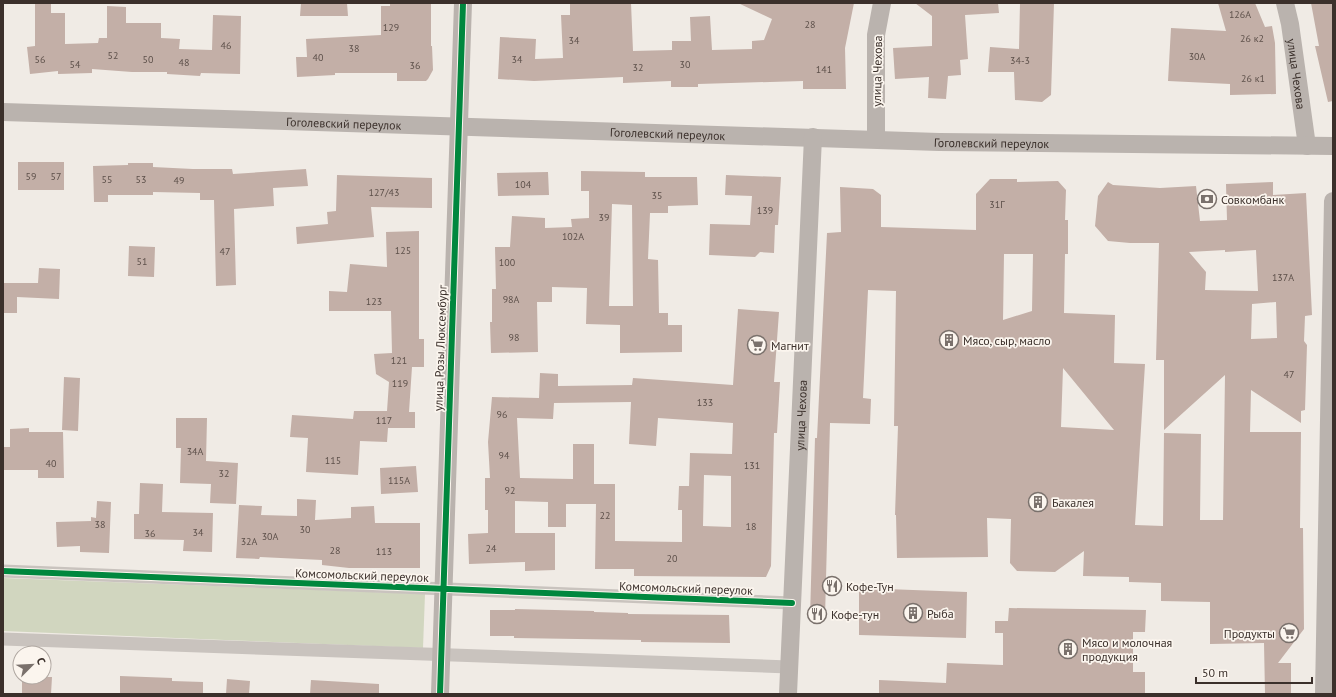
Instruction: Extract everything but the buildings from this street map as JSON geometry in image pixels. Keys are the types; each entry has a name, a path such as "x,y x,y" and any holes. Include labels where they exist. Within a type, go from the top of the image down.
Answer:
{"main road":[{"name":"улица Розы Люксембург","path":"440,694 442,589 463,3"},
{"name":"улица Чехова","path":"876,139 876,35 882,3"},
{"name":"улица Чехова","path":"1285,3 1290,24 1307,146"},
{"name":"Гоголевский переулок","path":"3,112 939,142 1333,146"},
{"name":"улица Чехова","path":"788,694 813,138"},
{"path":"1324,694 1329,620 1333,201"}],"street":[{"name":"Комсомольский переулок","path":"3,571 792,603"},
{"path":"3,639 789,667"}],"green space":[{"path":"3,578 425,594 423,648 3,631"}],"cycle path":[{"path":"440,694 463,3"},
{"path":"3,571 792,603"}],"place":[{"name":"Совкомбанк","path":"1207,199"},
{"name":"Мясо, сыр, масло","path":"949,340"},
{"name":"Магнит","path":"757,345"},
{"name":"Бакалея","path":"1038,502"},
{"name":"Кофе-Тун","path":"832,586"},
{"name":"Рыба","path":"913,613"},
{"name":"Кофе-тун","path":"817,614"},
{"name":"Продукты","path":"1289,633"},
{"name":"Мясо и молочная продукция","path":"1068,649"}]}
